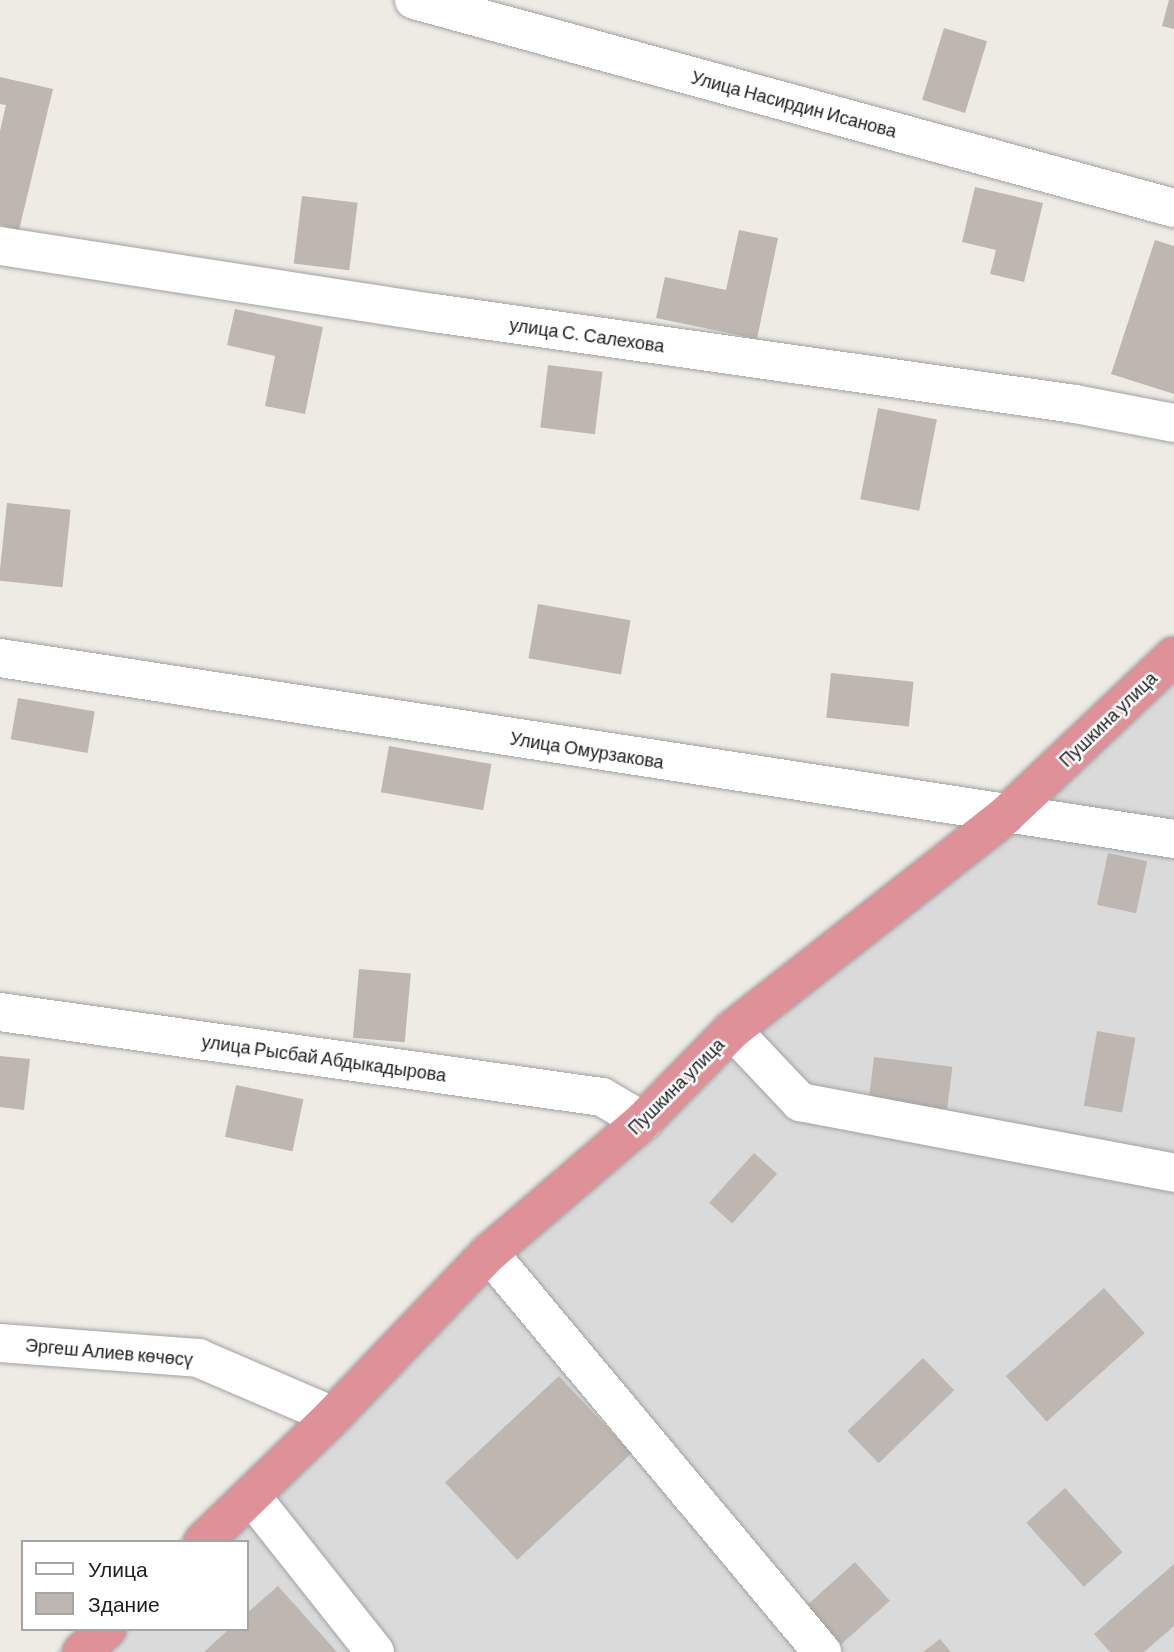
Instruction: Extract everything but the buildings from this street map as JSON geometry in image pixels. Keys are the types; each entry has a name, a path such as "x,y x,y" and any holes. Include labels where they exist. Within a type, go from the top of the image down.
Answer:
{"highway":[{"name":"Пушкина улица","path":"205,1540 333,1416 489,1254 643,1121 732,1031 1006,815 1174,656"},
{"path":"82,1652 105,1631"}],"street":[{"name":"Улица Насирдин Исанова","path":"414,0 1174,208"},
{"name":"улица С. Салехова","path":"0,246 434,313 1075,404 1174,423"},
{"name":"Улица Омурзакова","path":"0,658 1174,839"},
{"name":"улица Рысбай Абдыкадырова","path":"0,1013 602,1097 643,1121"},
{"path":"732,1031 800,1102 1174,1173"},
{"path":"489,1254 822,1652"},
{"name":"Эргеш Алиев көчөсү","path":"0,1343 198,1358 333,1416"},
{"path":"252,1497 375,1652"}],"shaded area":[{"path":"1174,649 1174,1652 55,1652 78,1631 248,1631 248,1540 177,1540 732,1031"}]}
